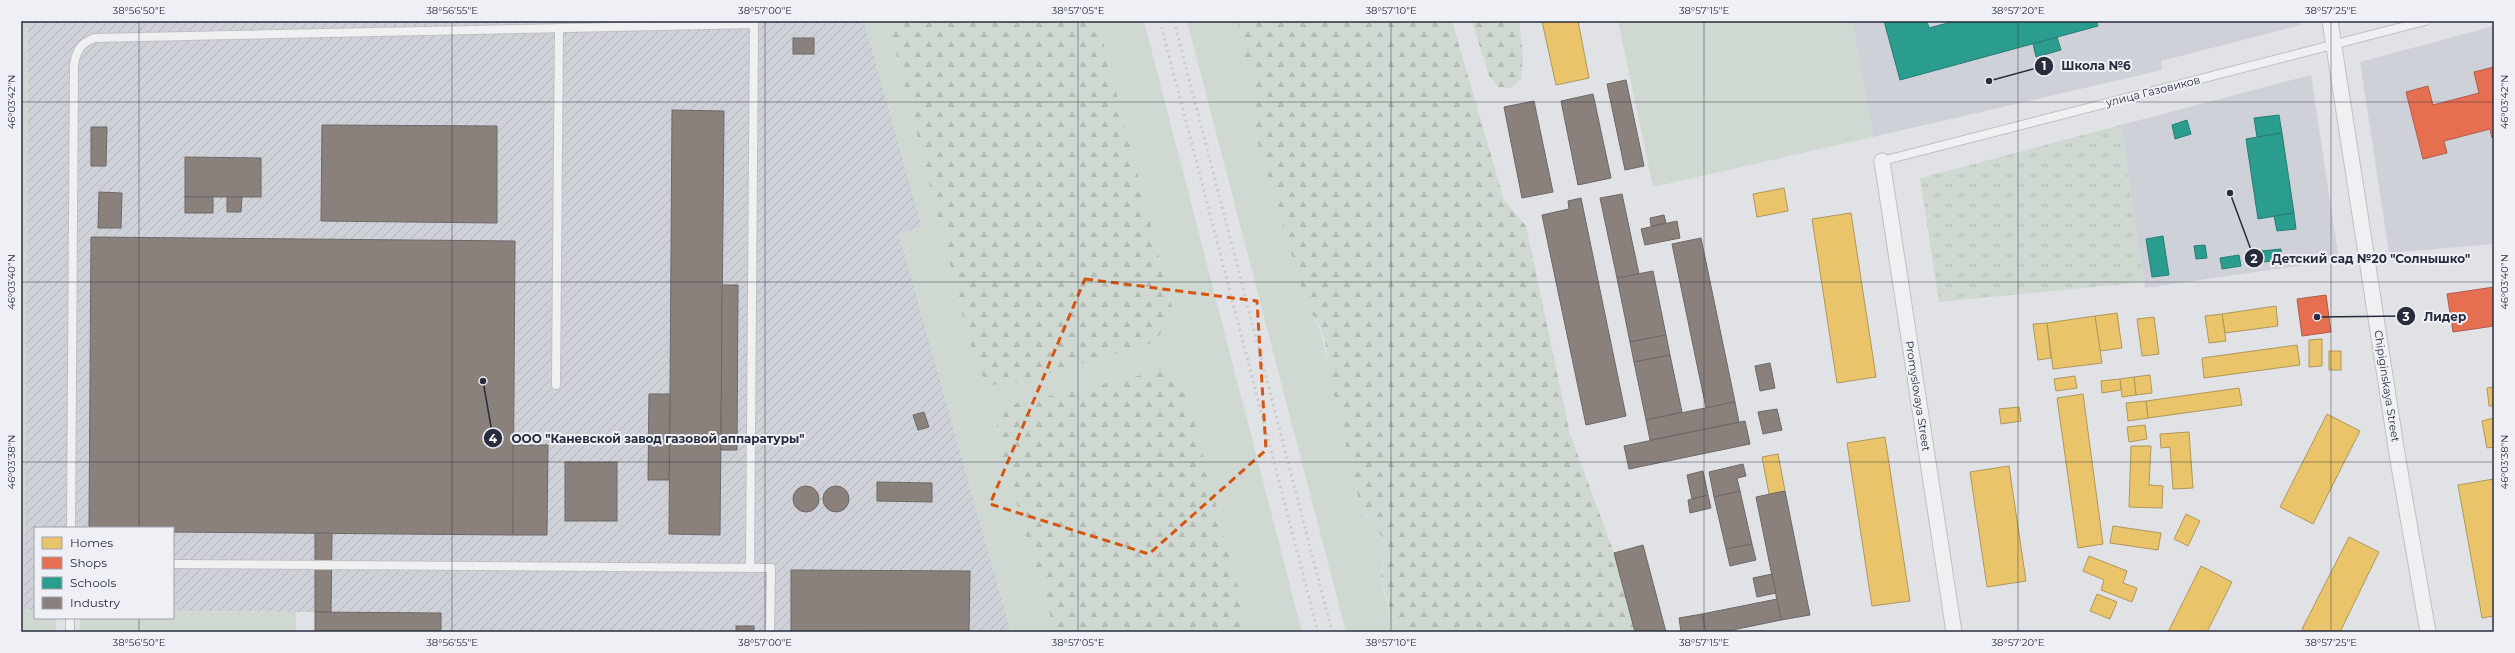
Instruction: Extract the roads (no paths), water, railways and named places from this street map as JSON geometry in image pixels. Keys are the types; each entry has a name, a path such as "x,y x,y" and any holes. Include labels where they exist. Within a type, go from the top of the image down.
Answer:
{"street":[{"name":"Chipiginskaya Street","path":"2330,21 2397,453 2428,632"},
{"name":"Promyslovaya Street","path":"1882,161 1954,632"}],"lane":[{"name":"улица Газовиков","path":"1882,161 2425,21"},
{"path":"71,527 74,64 80,46 95,38 754,24 750,568"},
{"path":"556,385 559,28"},
{"path":"174,564 771,568 770,632"},
{"path":"70,619 70,632"}],"railway":[{"path":"1160,21 1318,632"},
{"path":"1174,21 1332,632"}],"place":[{"name":"Школа №6","path":"1989,81"},
{"name":"Детский сад №20 \"Солнышко\"","path":"2230,193"},
{"name":"Лидер","path":"2317,317"},
{"name":"ООО \"Каневской завод газовой аппаратуры\"","path":"483,381"}]}
